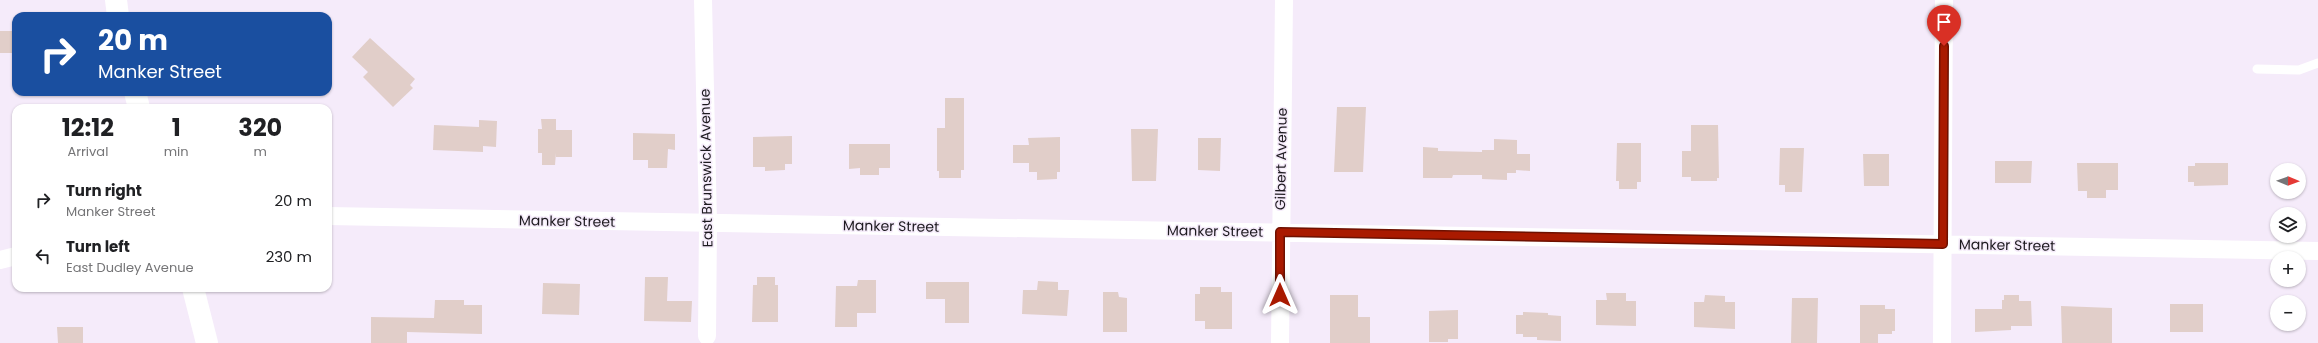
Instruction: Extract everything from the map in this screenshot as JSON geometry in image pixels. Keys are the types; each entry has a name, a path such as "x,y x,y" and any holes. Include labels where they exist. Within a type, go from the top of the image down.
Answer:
{"main road":[{"path":"116,0 118,12"},
{"path":"193,292 207,343"}],"street":[{"name":"East Brunswick Avenue","path":"703,0 708,223 707,336"},
{"name":"Gilbert Avenue","path":"1280,343 1280,232 1284,0"},
{"path":"1942,343 1944,0"},
{"name":"Manker Street","path":"332,216 2318,251"},
{"path":"0,260 12,257"}],"lane":[{"path":"2257,69 2299,70 2318,63"}],"building":[{"path":"0,31 12,31 12,53 0,53"},
{"path":"370,38 415,79 410,85 413,88 393,107 363,77 368,72 352,57"},
{"path":"945,98 964,98 964,170 961,170 961,178 939,178 939,171 937,171 937,128 945,128"},
{"path":"1337,107 1366,107 1363,172 1334,172"},
{"path":"541,119 556,119 556,130 572,130 572,157 556,157 556,153 555,165 542,165 542,153 538,153 538,129 542,129"},
{"path":"479,120 497,121 496,147 483,146 483,152 433,150 434,125 479,127"},
{"path":"1691,125 1718,125 1719,178 1717,178 1717,181 1691,181 1691,177 1682,177 1682,151 1691,151"},
{"path":"1131,129 1158,129 1156,181 1132,181"},
{"path":"633,133 675,134 675,150 668,149 667,168 648,168 648,160 633,160"},
{"path":"792,136 792,164 785,164 785,170 765,171 765,167 753,167 753,137"},
{"path":"1060,137 1060,172 1057,172 1057,179 1037,180 1037,172 1029,172 1029,163 1013,163 1013,145 1029,145 1028,138"},
{"path":"1198,138 1221,138 1220,171 1198,170"},
{"path":"1494,139 1517,140 1517,154 1530,154 1530,171 1516,170 1516,173 1507,173 1507,180 1482,179 1482,175 1453,175 1452,178 1423,178 1423,147 1438,148 1438,151 1482,152 1482,150 1494,150"},
{"path":"1617,143 1641,143 1641,182 1637,182 1637,189 1619,189 1619,181 1616,181"},
{"path":"849,144 890,144 890,168 879,168 879,175 860,175 860,168 849,169"},
{"path":"1780,148 1804,148 1802,192 1785,192 1785,185 1779,185"},
{"path":"1863,154 1889,154 1889,186 1864,186"},
{"path":"1995,161 2032,161 2031,183 1995,183"},
{"path":"2077,163 2118,163 2118,190 2106,190 2106,198 2087,198 2087,191 2078,191"},
{"path":"2195,163 2228,163 2228,185 2194,186 2194,182 2188,182 2188,166 2195,166"},
{"path":"645,277 668,277 667,301 692,301 691,322 644,321"},
{"path":"757,277 775,277 775,285 778,285 778,322 752,322 753,285 757,285"},
{"path":"858,280 876,280 876,313 857,313 857,327 835,327 836,286 857,286"},
{"path":"1038,281 1058,282 1058,290 1069,290 1067,316 1022,314 1023,290 1037,290"},
{"path":"926,282 969,282 969,323 945,323 945,299 926,299"},
{"path":"543,283 580,284 579,315 542,314"},
{"path":"1200,287 1221,287 1221,292 1232,292 1232,329 1205,329 1205,321 1195,321 1195,294 1200,294"},
{"path":"1103,292 1118,292 1119,297 1127,298 1127,332 1103,332"},
{"path":"1606,293 1626,293 1626,301 1636,301 1636,326 1596,325 1596,300 1607,300"},
{"path":"1330,295 1358,295 1358,317 1370,317 1370,343 1330,343"},
{"path":"1705,295 1725,296 1725,302 1735,302 1735,329 1694,327 1694,302 1704,302"},
{"path":"2004,295 2019,295 2019,301 2031,301 2032,326 2011,326 2011,330 1975,332 1975,309 2002,309 2002,300 2004,300"},
{"path":"1792,298 1818,298 1817,343 1791,343"},
{"path":"435,300 464,300 464,305 482,305 482,334 407,332 407,343 371,343 371,317 434,318"},
{"path":"2170,304 2203,304 2203,332 2170,332"},
{"path":"1860,305 1885,305 1885,309 1895,309 1895,331 1892,331 1892,334 1878,334 1878,343 1860,343"},
{"path":"2061,306 2112,308 2112,343 2062,343"},
{"path":"1458,310 1458,339 1448,339 1448,342 1429,342 1429,311"},
{"path":"1523,312 1548,313 1548,315 1561,316 1561,341 1537,340 1537,337 1523,337 1523,334 1516,334 1516,315 1523,315"},
{"path":"57,327 83,327 83,343 58,343"}],"route":[{"path":"1280,295 1280,232 1943,244 1944,46"}]}
